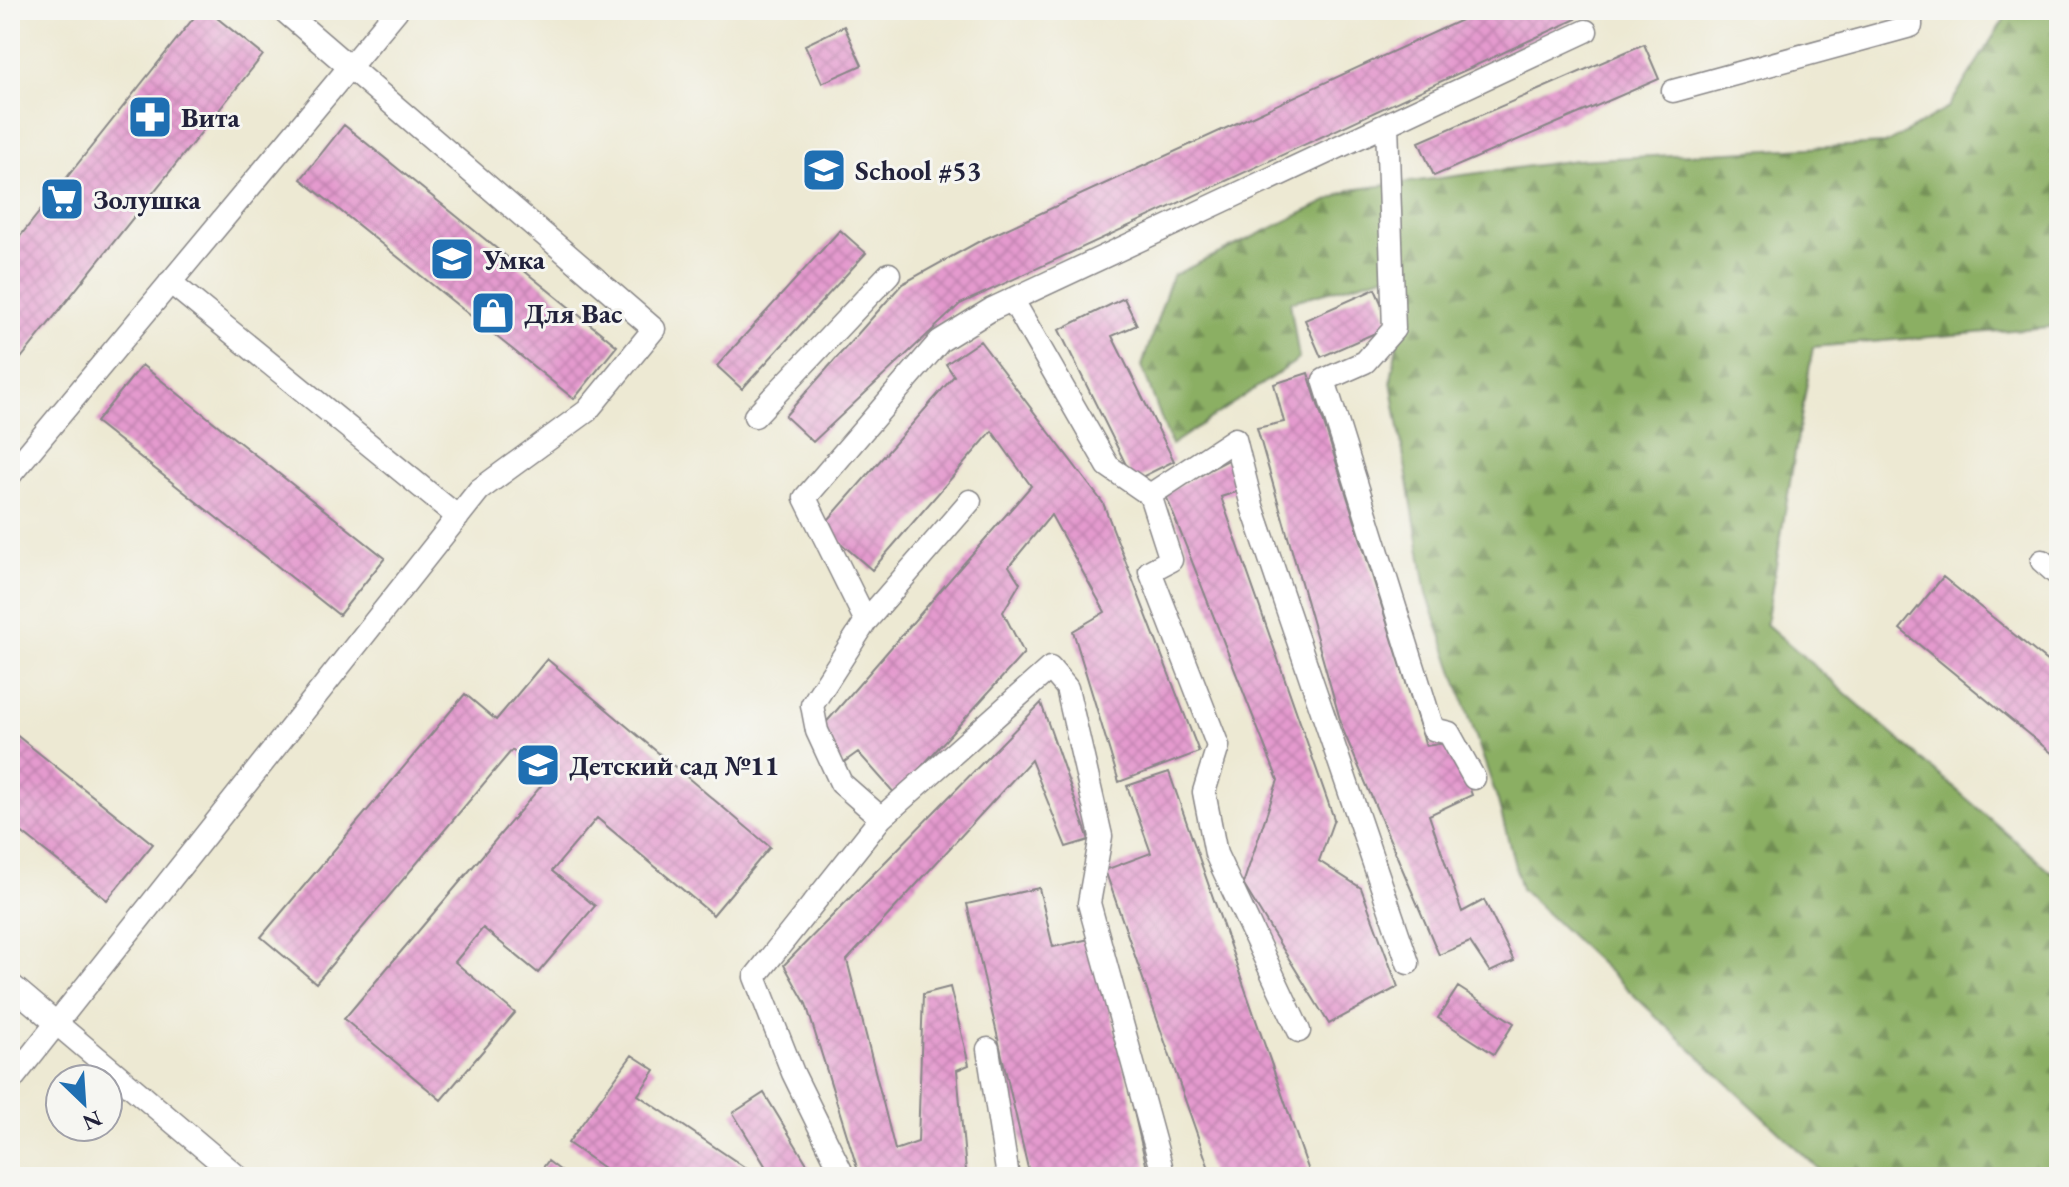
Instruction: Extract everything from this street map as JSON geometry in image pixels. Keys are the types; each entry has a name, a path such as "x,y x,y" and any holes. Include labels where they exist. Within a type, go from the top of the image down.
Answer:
{"lane":[{"path":"10,1082 479,490 587,411 654,329 283,10"},
{"path":"10,475 397,10"},
{"path":"1673,91 1911,26 1911,10"},
{"path":"866,621 805,498 940,341 1012,299 1586,31"},
{"path":"1387,124 1394,329 1365,362 1324,380 1433,729 1449,733 1474,778"},
{"path":"755,416 889,274"},
{"path":"170,282 458,517"},
{"path":"1012,299 1108,466 1150,495 1171,560 1150,571 1218,746 1204,792 1216,854 1299,1031"},
{"path":"1150,495 1235,439 1252,506 1408,963"},
{"path":"881,818 841,783 817,731 812,705 866,621 970,501"},
{"path":"2042,561 2059,576"},
{"path":"844,1177 793,1073 755,977 881,818 1050,668 1067,688 1101,836 1089,903 1164,1177"},
{"path":"10,984 238,1177"},
{"path":"988,1049 1008,1177"}],"green space":[{"path":"2010,10 2059,10 2059,326 1813,347 1766,624 2059,879 2059,1177 1827,1177 1521,889 1498,801 1427,594 1391,381 1409,269 1290,302 1299,359 1171,445 1142,366 1172,276 1350,190 1576,160 1885,144 1948,108"}],"building":[{"path":"200,10 207,10 263,55 10,372 10,249"},
{"path":"1483,10 1572,10 1576,19 960,304 813,442 785,416 902,284 978,242"},
{"path":"844,26 862,65 822,83 805,45"},
{"path":"1644,44 1659,79 1434,176 1419,142"},
{"path":"344,125 617,346 574,399 301,179"},
{"path":"840,230 866,253 742,389 717,366"},
{"path":"1375,289 1391,326 1321,357 1305,320"},
{"path":"1124,298 1137,325 1112,336 1174,461 1134,481 1059,330"},
{"path":"980,341 1103,503 1199,752 1119,782 1073,631 1105,612 1051,515 1009,566 1020,583 1003,612 1024,653 896,795 858,752 840,765 823,726 1031,486 992,431 872,570 822,527 954,376 946,364"},
{"path":"142,365 385,558 339,615 96,422"},
{"path":"1308,373 1426,746 1453,742 1472,795 1429,815 1462,912 1484,900 1514,961 1490,972 1470,942 1439,955 1343,730 1257,428 1284,422 1274,384"},
{"path":"1232,458 1242,490 1221,497 1334,819 1319,861 1361,888 1398,987 1329,1024 1243,884 1278,780 1165,493"},
{"path":"1943,577 2059,671 2059,759 1900,629"},
{"path":"547,659 770,847 713,915 597,818 552,871 595,906 538,973 483,928 455,962 515,1013 441,1100 344,1019 547,779 512,750 316,983 261,937 465,694 496,720"},
{"path":"1041,703 1089,840 1066,847 1031,760 847,960 895,1150 918,1142 923,994 950,987 969,1065 957,1070 966,1171 956,1177 860,1177 806,1004 784,965"},
{"path":"10,730 153,844 107,900 10,823"},
{"path":"1169,772 1311,1177 1212,1177 1105,870 1151,853 1127,786"},
{"path":"1039,888 1053,947 1094,938 1149,1177 1030,1177 967,904"},
{"path":"1458,987 1514,1023 1494,1054 1438,1018"},
{"path":"632,1055 655,1070 638,1095 759,1177 617,1177 568,1143"},
{"path":"764,1093 815,1177 772,1177 733,1113"},
{"path":"548,1161 569,1177 536,1177"}],"place":[{"name":"Вита","path":"150,117"},
{"name":"School #53","path":"824,170"},
{"name":"Золушка","path":"62,199"},
{"name":"Умка","path":"452,259"},
{"name":"Для Вас","path":"493,313"},
{"name":"Детский сад №11","path":"538,765"}]}
